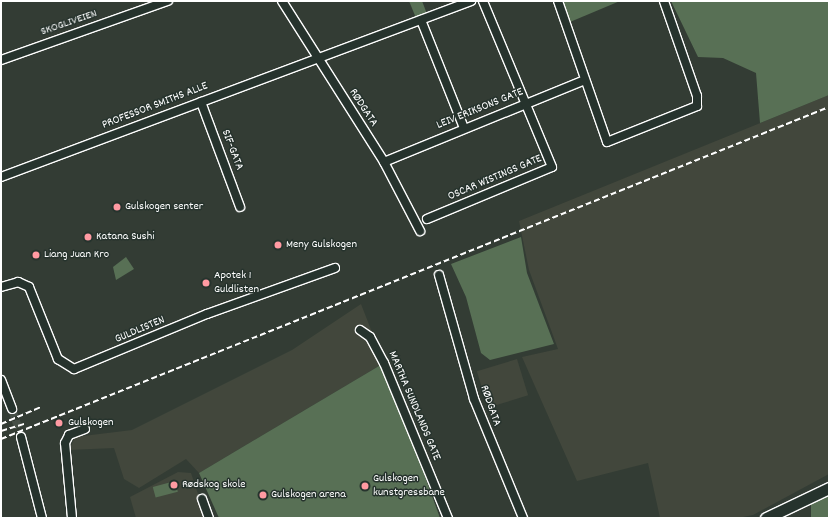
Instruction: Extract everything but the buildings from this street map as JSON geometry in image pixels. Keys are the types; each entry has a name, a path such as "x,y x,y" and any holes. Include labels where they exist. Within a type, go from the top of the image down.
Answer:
{"main road":[{"path":"766,518 829,488"}],"street":[{"name":"SKOGLIVEIEN","path":"1,60 168,1"},
{"name":"RØDGATA","path":"282,1 384,162 420,231"},
{"name":"PROFESSOR SMITHS ALLE","path":"1,177 471,1"},
{"path":"483,1 526,103"},
{"path":"558,1 607,142 697,106 697,96 664,1"},
{"path":"420,20 464,128"},
{"name":"LEIV ERIKSONS GATE","path":"384,162 464,128 585,80"},
{"name":"SIF-GATA","path":"201,102 240,206"},
{"name":"OSCAR WISTINGS GATE","path":"427,219 552,167 526,103"},
{"name":"GULDLISTEN","path":"1,287 18,282 29,287 58,359 74,369 335,268"},
{"name":"RØDGATA","path":"440,275 474,400 522,518"},
{"name":"MARTHA SUNDLANDS GATE","path":"360,330 370,337 384,362 448,518"},
{"path":"1,380 12,408"},
{"path":"72,518 65,443 69,435 85,429"},
{"path":"22,437 42,518"},
{"path":"202,499 209,518"}],"shaded area":[{"path":"829,95 829,474 753,515 738,518 660,518 648,463 577,481 522,357 558,349 529,270 519,221"},
{"path":"361,304 384,363 199,473 186,459 139,488 124,479 114,448 69,450 75,437 132,430 292,350"},
{"path":"517,359 528,395 488,408 477,371"},
{"name":"Rødskog skole","path":"178,472 191,473 206,518 136,518 130,497"}],"green space":[{"path":"409,1 422,1 427,14 416,18"},
{"path":"562,1 620,1 570,22"},
{"path":"671,1 829,1 829,95 760,123 756,73 723,58 698,57"},
{"path":"521,237 527,273 554,344 490,360 481,353 466,297 451,264"},
{"path":"126,257 134,269 116,280 113,267"},
{"path":"384,363 440,518 219,518 199,473"},
{"path":"175,481 178,492 156,498 153,487"},
{"path":"829,492 829,518 811,518 811,501"}],"tunnel":[{"path":"12,409 21,437"}],"railway":[{"path":"1,439 829,107"},
{"path":"1,424 41,407"},
{"path":"1,431 27,423"}],"place":[{"name":"Gulskogen senter","path":"117,207"},
{"name":"Katana Sushi","path":"88,237"},
{"name":"Meny Gulskogen","path":"278,245"},
{"name":"Liang Juan Kro","path":"36,255"},
{"name":"Apotek 1 Guldlisten","path":"206,283"},
{"name":"Gulskogen","path":"59,423"},
{"name":"Rødskog skole","path":"174,485"},
{"name":"Gulskogen kunstgressbane","path":"365,486"},
{"name":"Gulskogen arena","path":"263,495"}]}
